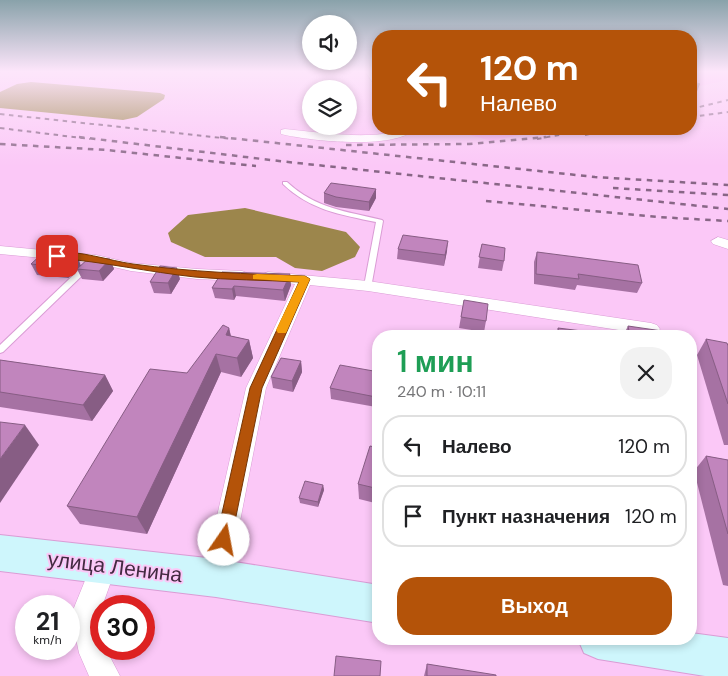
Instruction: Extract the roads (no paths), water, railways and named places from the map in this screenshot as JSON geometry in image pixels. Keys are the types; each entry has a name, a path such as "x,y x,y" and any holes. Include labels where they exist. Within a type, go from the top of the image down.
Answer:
{"street":[{"path":"285,132 374,138 395,135"},
{"path":"0,250 96,259 131,267 197,274 305,279 368,286 652,329"},
{"path":"216,578 256,388 305,279"},
{"name":"улица Ленина","path":"0,553 216,578 372,603"},
{"path":"104,565 85,615 92,653 105,676"},
{"path":"637,645 728,659"}],"lane":[{"path":"285,183 303,200 337,212 380,221 368,286"},
{"path":"0,350 96,259"}],"railway":[{"path":"697,108 718,103"},
{"path":"697,116 728,112"},
{"path":"0,114 232,139"},
{"path":"0,128 90,139"},
{"path":"537,139 559,135"},
{"path":"79,137 279,161 728,209"},
{"path":"220,137 595,177 728,185"},
{"path":"346,145 469,144 546,137"},
{"path":"0,144 107,150 256,166"},
{"path":"613,188 728,195"},
{"path":"486,201 658,217 728,221"}]}
